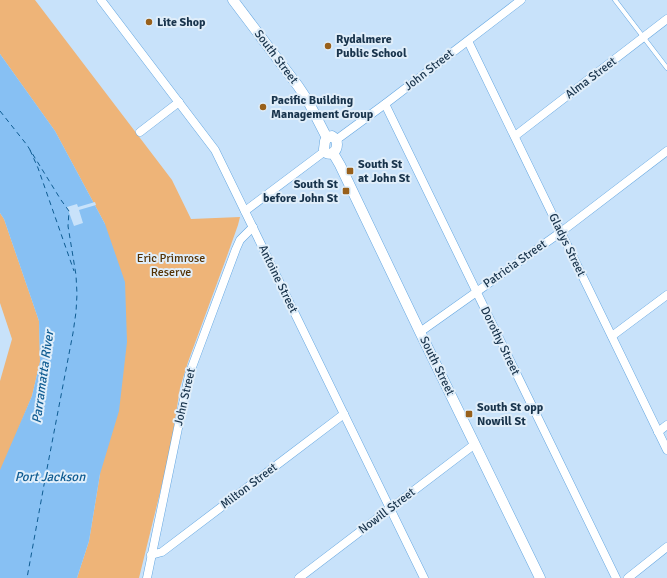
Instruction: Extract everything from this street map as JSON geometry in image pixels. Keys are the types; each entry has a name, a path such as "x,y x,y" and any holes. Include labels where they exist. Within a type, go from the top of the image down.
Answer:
{"street":[{"name":"Antoine Street","path":"101,0 215,150 424,578"},
{"name":"South Street","path":"233,0 298,86 332,139"},
{"name":"John Street","path":"332,139 385,104 521,0"},
{"name":"Alma Street","path":"514,136 667,19"},
{"name":"Gladys Street","path":"468,40 667,450"},
{"path":"140,132 178,102"},
{"name":"Dorothy Street","path":"385,104 616,578"},
{"path":"245,211 328,152 324,147 332,139"},
{"name":"Patricia Street","path":"420,332 561,232 667,151"},
{"name":"South Street","path":"328,152 340,165 540,578"},
{"name":"John Street","path":"147,578 185,390 191,368 236,249 240,240 252,227"},
{"path":"612,336 667,295"},
{"name":"Milton Street","path":"151,555 162,552 344,414"},
{"path":"658,432 667,425"},
{"name":"Nowill Street","path":"299,578 475,444"},
{"path":"628,578 667,547"}],"lane":[{"path":"615,0 667,68"}],"green space":[{"name":"Eric Primrose Reserve","path":"0,0 35,0 172,180 191,219 240,217 180,388 170,452 139,578 77,578 89,541 100,474 105,224 55,131 0,54"},
{"path":"0,213 4,219 39,321 40,362 32,396 0,473 0,381 12,339 0,303"}],"water":[{"name":"Port Jackson","path":"0,54 55,131 105,224 125,282 127,342 119,411 100,474 89,541 77,578 0,578 0,470 32,396 40,362 39,321 4,219 0,213"}],"pier":[{"path":"95,202 96,205 79,210 83,223 74,226 67,207 77,204 78,207"}],"ferry route":[{"path":"0,111 27,145 69,211 68,226 76,275 77,294 73,333 27,578"},
{"path":"30,150 38,168 74,271"}],"place":[{"name":"Lite Shop","path":"149,22"},
{"name":"Rydalmere Public School","path":"328,46"},
{"name":"Pacific Building Management Group","path":"263,107"},
{"name":"South St at John St","path":"350,171"},
{"name":"South St before John St","path":"346,191"},
{"name":"South St opp Nowill St","path":"469,414"}],"water label":[{"name":"Parramatta River","path":"43,377"}]}
